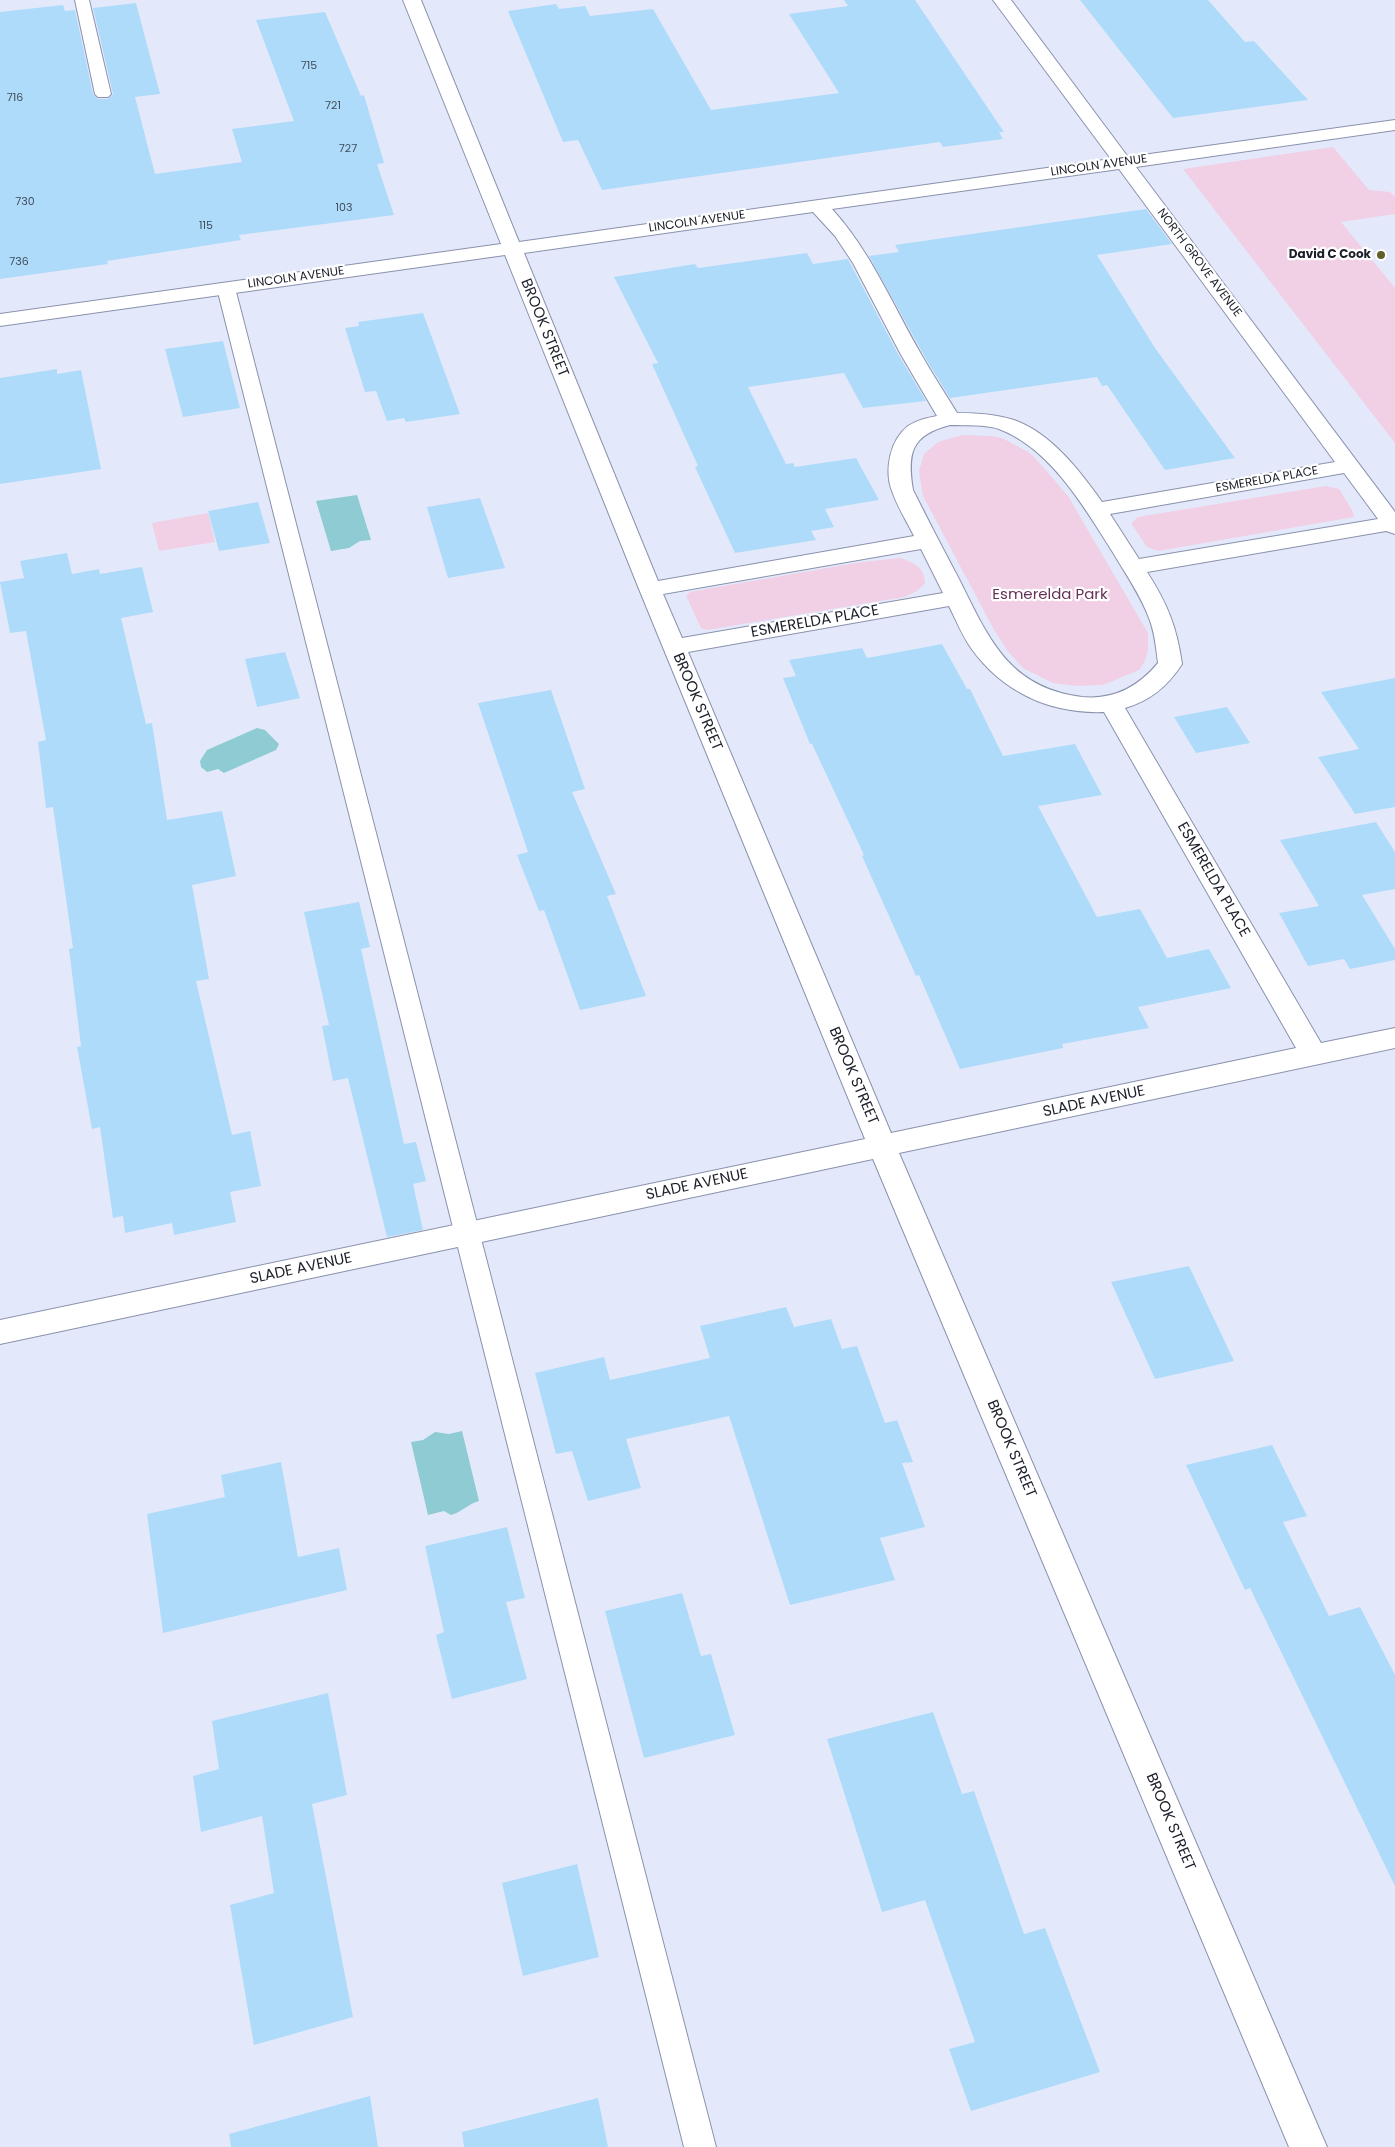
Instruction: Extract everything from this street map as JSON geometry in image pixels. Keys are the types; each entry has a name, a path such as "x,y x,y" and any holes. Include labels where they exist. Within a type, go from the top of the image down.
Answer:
{"street":[{"name":"BROOK STREET","path":"412,0 650,589 882,1146 1308,2147"},
{"name":"NORTH GROVE AVENUE","path":"1002,0 1394,525"},
{"name":"LINCOLN AVENUE","path":"0,320 1395,125"},
{"path":"818,205 842,232 863,263 910,353 950,419"},
{"path":"950,419 994,422 1012,427 1049,452 1097,510 1133,567 1161,618 1167,639 1170,664 1158,679 1137,695 1112,704 1089,706 1062,702 1021,685 1005,673 979,642 902,490 899,458 904,445 923,426 950,419"},
{"name":"ESMERELDA PLACE","path":"1097,510 1349,466"},
{"path":"1133,567 1394,525"},
{"path":"650,589 927,541"},
{"name":"ESMERELDA PLACE","path":"674,647 956,598"},
{"name":"ESMERELDA PLACE","path":"1112,704 1314,1055"},
{"name":"SLADE AVENUE","path":"0,1332 1395,1038"}],"lane":[{"path":"82,0 103,94"},
{"path":"226,288 700,2147"}],"green space":[{"path":"1333,147 1369,190 1390,192 1395,197 1395,214 1341,222 1395,288 1395,443 1183,169"},
{"name":"Esmerelda Park","path":"962,435 1002,438 1030,453 1068,496 1148,633 1148,650 1145,661 1139,670 1103,685 1077,686 1053,683 1023,668 1007,650 993,628 923,496 919,471 924,454 938,442"},
{"path":"1326,486 1339,489 1352,510 1354,517 1158,551 1147,547 1131,523 1138,517"},
{"path":"208,513 215,542 159,551 152,523"},
{"path":"901,558 921,569 925,583 917,591 904,597 707,630 701,628 686,596 690,592 712,588 862,562"}],"shaded area":[{"path":"357,495 371,540 360,541 349,548 331,551 316,501"},
{"path":"257,728 265,730 279,744 276,750 224,773 218,769 207,772 201,767 200,761 207,750"},
{"path":"462,1431 479,1501 451,1515 444,1511 428,1515 411,1442 423,1440 435,1432 449,1434"}],"building":[{"path":"844,0 915,0 1004,132 999,132 1003,139 943,147 940,142 602,190 578,140 563,142 508,11 556,4 559,9 585,6 590,16 653,9 711,110 839,93 789,14 848,6"},
{"path":"1080,0 1208,0 1245,42 1254,41 1308,100 1173,118"},
{"path":"136,3 160,94 135,97 155,174 242,162 232,129 294,121 256,20 325,12 361,96 364,95 384,163 377,164 394,215 239,235 241,240 107,261 108,264 0,279 0,12 63,5 65,11 75,10 93,94 98,99 108,99 113,94 93,8"},
{"path":"1146,209 1172,244 1097,255 1155,348 1235,458 1165,470 1107,385 1102,386 1097,377 950,398 927,361 869,256 899,252 895,245"},
{"path":"807,253 813,264 848,259 898,354 926,401 863,408 844,373 748,387 786,464 793,463 795,467 856,458 879,500 825,509 834,527 811,531 816,540 735,553 695,467 698,466 652,364 658,363 614,277 695,264 698,268"},
{"path":"423,313 460,414 406,422 404,418 387,421 376,391 365,392 345,328 359,326 358,322"},
{"path":"223,341 240,408 183,417 165,349"},
{"path":"57,369 57,374 81,370 101,469 0,484 0,378"},
{"path":"480,498 505,568 448,578 427,507"},
{"path":"258,502 270,543 219,551 208,511"},
{"path":"67,553 72,574 99,569 100,574 142,567 153,612 121,618 146,724 152,723 167,820 222,811 236,876 192,885 209,979 196,981 232,1135 250,1131 261,1186 230,1192 236,1222 174,1235 172,1223 125,1233 123,1216 113,1218 100,1127 92,1129 77,1047 81,1046 69,949 73,948 53,807 46,808 38,742 46,740 26,631 10,633 0,582 24,578 20,561"},
{"path":"942,644 967,689 970,689 1003,756 1075,744 1102,795 1038,806 1097,917 1140,909 1167,958 1209,949 1231,988 1138,1007 1149,1028 1062,1044 1063,1048 960,1069 919,975 916,976 862,856 864,855 812,744 810,744 783,678 796,676 789,660 862,648 867,658"},
{"path":"285,652 300,698 257,707 245,659"},
{"path":"1395,678 1395,807 1355,814 1318,757 1359,749 1321,692"},
{"path":"551,690 585,789 572,792 616,894 607,896 646,996 580,1010 544,910 539,911 517,855 528,852 478,703"},
{"path":"1227,707 1250,743 1196,753 1174,717"},
{"path":"1376,822 1395,852 1395,889 1362,895 1395,949 1395,960 1350,969 1344,959 1308,966 1279,913 1319,906 1280,840"},
{"path":"359,902 370,947 361,949 404,1144 416,1142 426,1181 413,1184 423,1230 387,1237 348,1078 333,1081 322,1026 329,1025 304,912"},
{"path":"1189,1266 1234,1361 1155,1379 1111,1282"},
{"path":"786,1307 794,1327 831,1319 842,1349 857,1346 885,1423 897,1420 913,1462 902,1463 925,1527 880,1538 895,1580 790,1605 729,1416 626,1439 641,1488 588,1501 572,1451 556,1454 535,1373 604,1357 610,1380 710,1358 700,1326"},
{"path":"1272,1445 1307,1516 1283,1522 1329,1616 1360,1607 1395,1675 1395,1886 1250,1588 1245,1590 1186,1465"},
{"path":"281,1462 298,1557 339,1548 347,1590 163,1633 147,1514 225,1497 221,1475"},
{"path":"507,1527 525,1598 506,1602 527,1679 452,1699 436,1635 444,1632 425,1546"},
{"path":"682,1593 701,1656 711,1654 735,1735 644,1758 605,1611"},
{"path":"328,1693 347,1795 312,1804 353,2017 254,2045 230,1905 274,1893 262,1816 201,1832 193,1776 219,1769 212,1721"},
{"path":"933,1712 962,1794 974,1791 1024,1934 1045,1928 1100,2072 971,2111 949,2049 975,2042 925,1900 882,1912 827,1739"},
{"path":"577,1864 599,1957 523,1976 502,1883"},
{"path":"370,2096 378,2147 231,2147 229,2134"},
{"path":"598,2098 608,2147 464,2147 462,2132"}],"place":[{"name":"David C Cook","path":"1381,255"}]}
